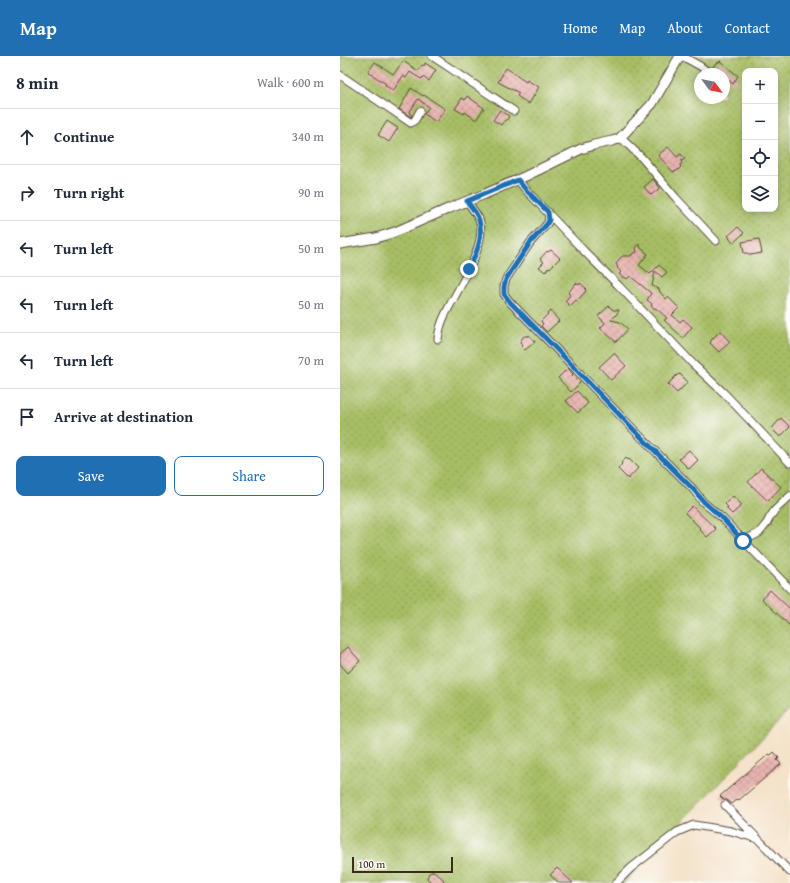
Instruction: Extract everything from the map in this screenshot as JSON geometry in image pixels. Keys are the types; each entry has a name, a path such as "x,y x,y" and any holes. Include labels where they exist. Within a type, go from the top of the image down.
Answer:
{"street":[{"path":"432,56 514,111"},
{"path":"340,244 376,238 395,232 518,180 581,149 612,141 620,137 652,104 681,56 703,68"},
{"path":"340,75 410,123 415,120 420,111"},
{"path":"620,137 642,158 676,198 716,241"},
{"path":"518,180 583,250 693,364 725,394 790,463"},
{"path":"438,339 444,316 475,255 480,237 481,231 479,219 467,201"},
{"path":"548,212 549,220 547,224 530,243 506,279 504,294 636,432 688,483 704,502 722,518 790,589"},
{"path":"743,541 759,533 775,510 790,496"},
{"path":"725,805 790,872"},
{"path":"616,883 631,868 677,832 694,825 731,831 758,839"}],"green space":[{"path":"340,56 790,56 790,709 624,883 340,883"}],"building":[{"path":"403,61 418,71 422,65 424,66 425,63 436,70 429,81 423,77 421,79 410,72 406,78 403,76 393,91 385,85 386,84 368,72 375,62 394,74"},
{"path":"720,61 728,68 712,68 717,62 718,63"},
{"path":"506,68 526,82 527,80 539,87 529,104 517,96 519,93 498,82"},
{"path":"730,69 738,76 733,84 730,82"},
{"path":"411,88 445,109 436,122 424,114 429,107 418,99 409,113 412,115 411,117 399,109"},
{"path":"467,96 484,108 476,120 465,112 464,114 455,109 462,98 465,100"},
{"path":"500,110 509,116 501,125 493,120"},
{"path":"387,121 398,128 389,142 378,135"},
{"path":"668,147 677,157 681,154 685,159 681,161 681,167 677,171 673,172 658,155"},
{"path":"653,179 660,188 651,195 644,187"},
{"path":"738,227 744,233 733,243 728,236"},
{"path":"759,239 762,253 751,255 744,253 742,242"},
{"path":"639,244 648,254 639,265 650,274 659,265 667,272 662,277 655,271 652,286 659,289 666,299 668,297 679,308 672,315 680,322 683,319 692,327 683,338 664,320 667,318 651,306 652,304 647,300 651,293 630,276 627,279 619,274 621,272 617,268 616,264 620,258 623,256 631,256 637,252 636,248"},
{"path":"551,250 560,258 545,272 539,267 544,262 540,259 547,251 548,252"},
{"path":"576,283 579,285 580,283 586,288 586,291 570,306 565,301 570,295 568,293"},
{"path":"609,306 613,310 619,310 611,320 620,322 628,329 616,342 600,328 605,323 598,316"},
{"path":"551,311 559,321 547,332 541,326 543,324 541,321"},
{"path":"720,331 730,342 719,352 710,343"},
{"path":"529,335 535,342 525,350 521,346 522,345 520,342 523,337"},
{"path":"614,353 626,366 611,380 599,367"},
{"path":"568,368 573,374 572,375 580,383 571,392 558,378"},
{"path":"680,374 688,382 677,393 668,384"},
{"path":"577,391 588,403 578,413 566,401"},
{"path":"781,418 790,427 780,437 772,429"},
{"path":"689,450 698,460 689,469 679,459"},
{"path":"626,458 638,468 628,479 618,469"},
{"path":"761,468 781,487 768,501 748,482"},
{"path":"733,496 742,505 732,514 726,508 728,507 725,504"},
{"path":"692,506 716,529 707,537 685,513"},
{"path":"770,590 790,609 790,626 762,599"},
{"path":"348,647 360,661 348,673 340,664 340,654"},
{"path":"774,752 779,758 777,760 781,764 739,800 738,799 732,804 720,796 769,754 771,755"},
{"path":"557,868 573,883 559,883 550,875"},
{"path":"434,871 444,880 441,883 432,883 427,878 429,873"}],"route":[{"path":"469,269 479,244 481,231 479,219 467,201 518,180 548,212 549,220 513,266 506,279 504,294 510,302 743,541"}]}
